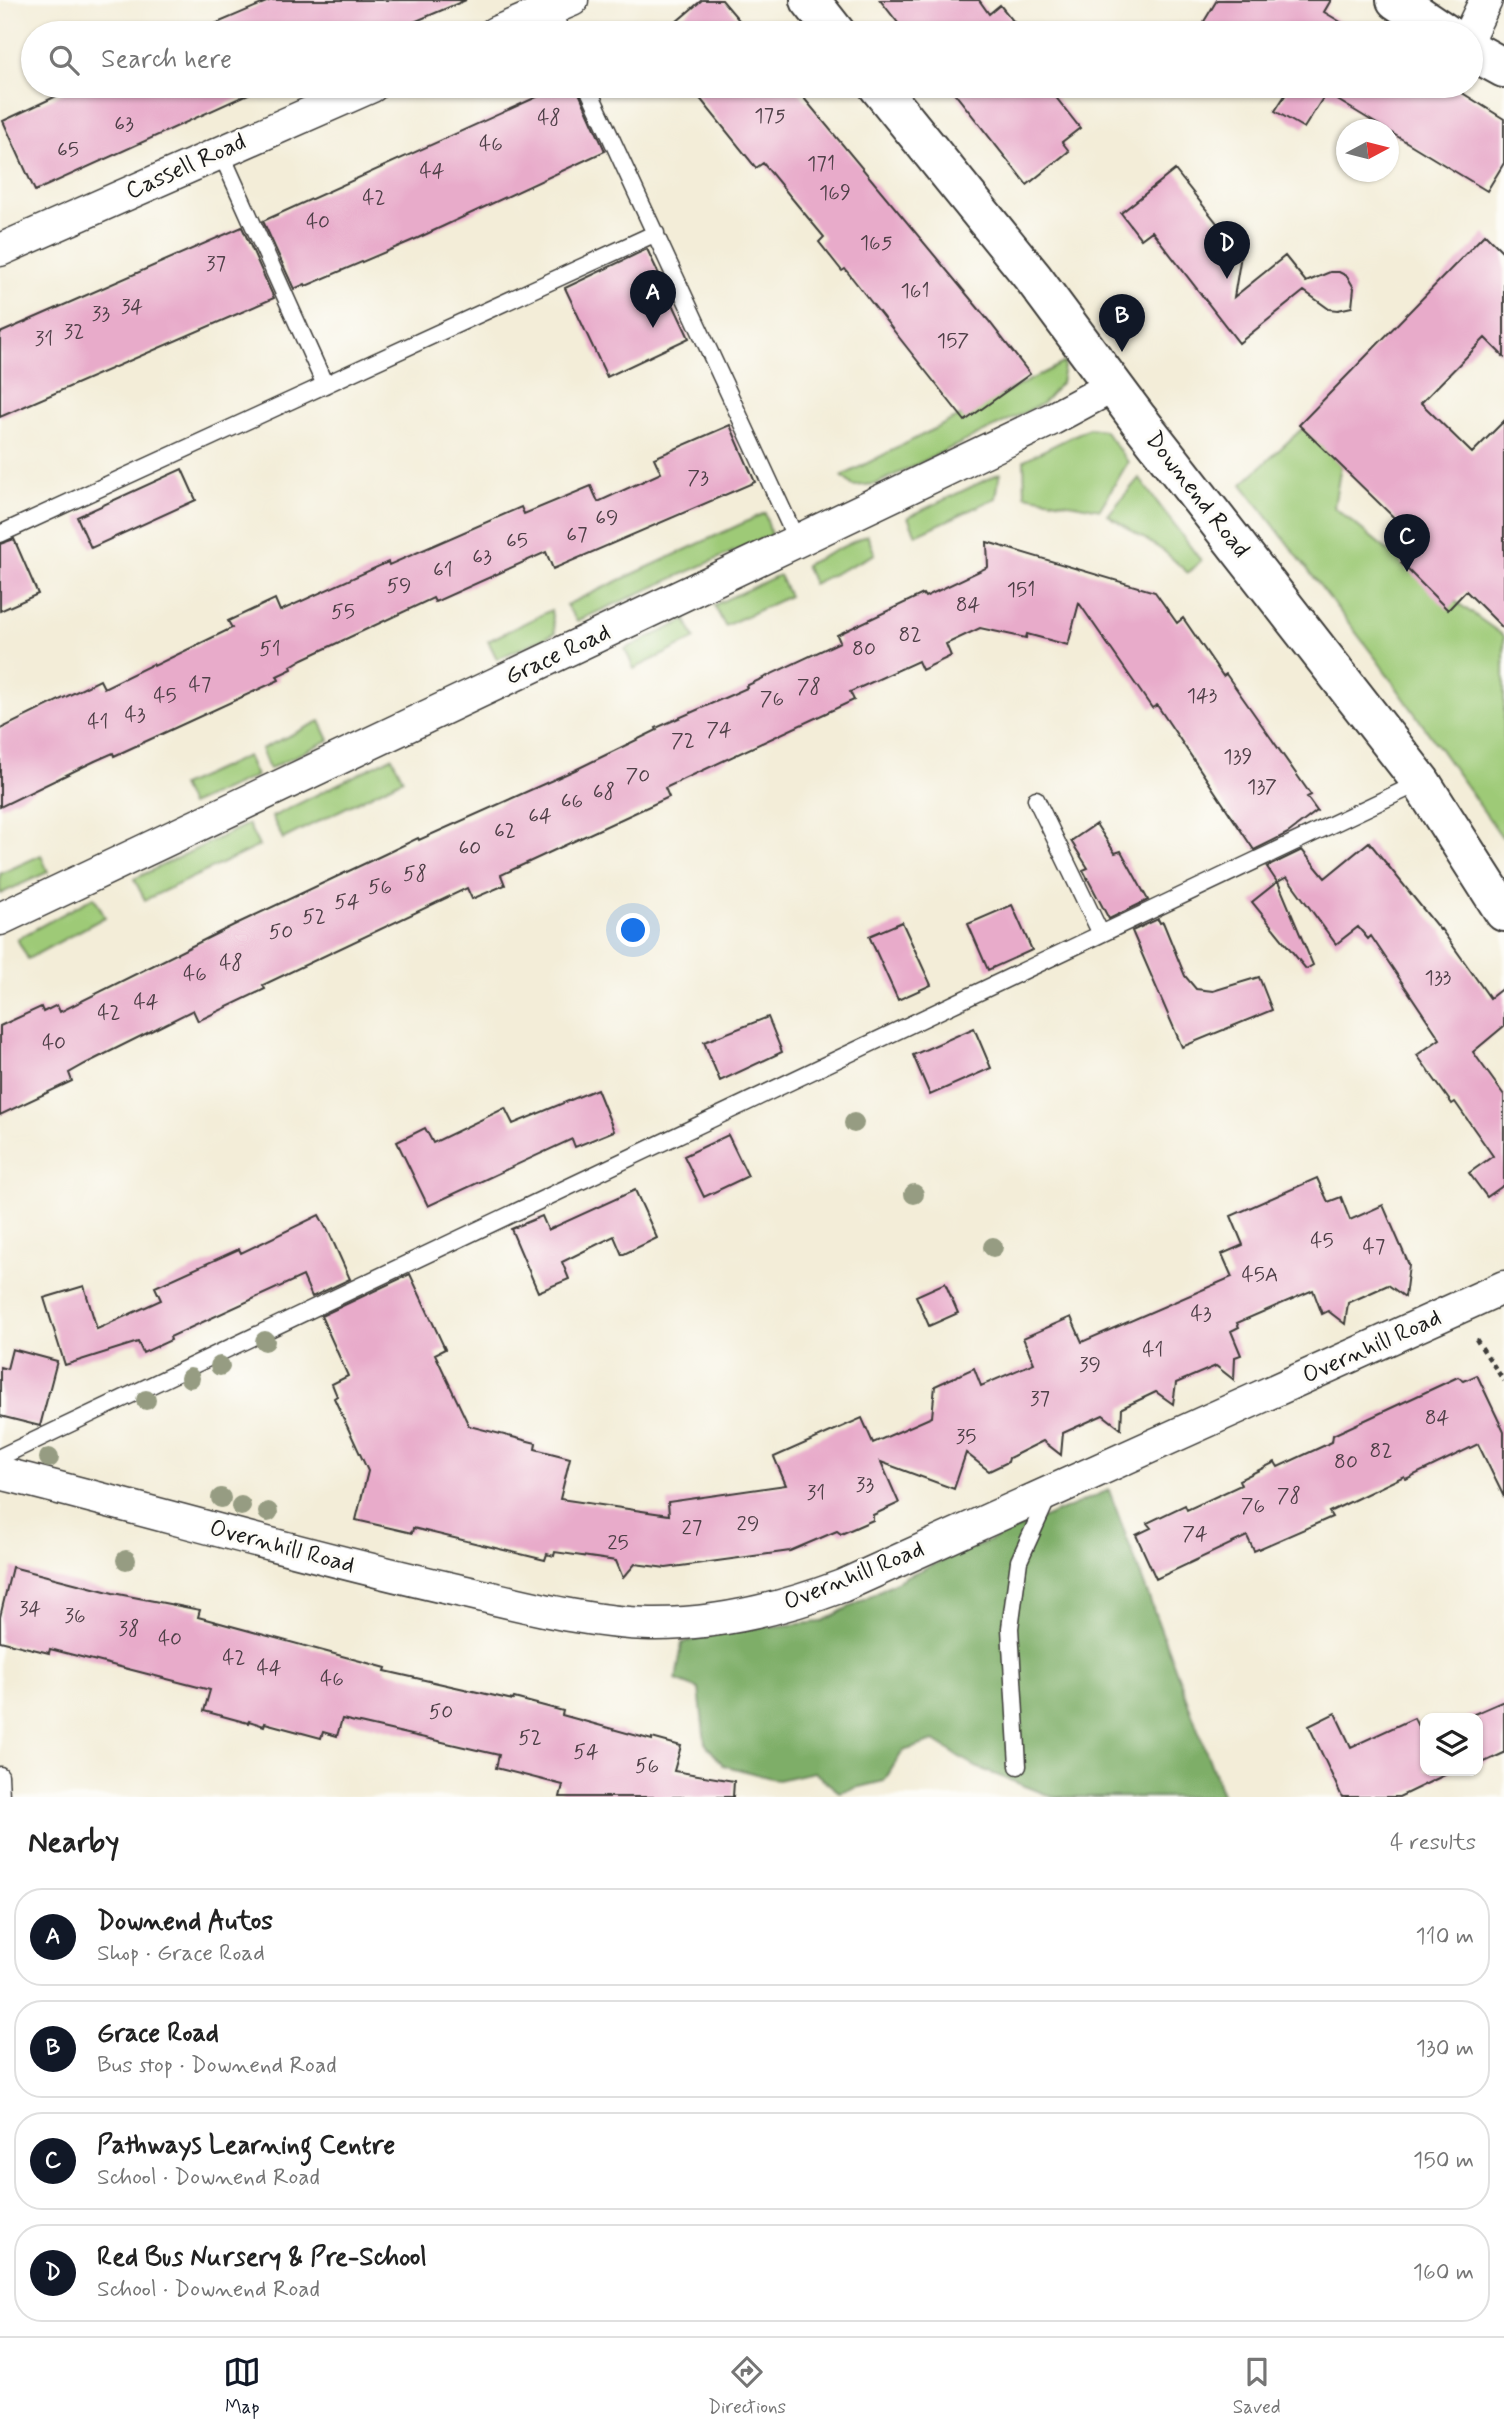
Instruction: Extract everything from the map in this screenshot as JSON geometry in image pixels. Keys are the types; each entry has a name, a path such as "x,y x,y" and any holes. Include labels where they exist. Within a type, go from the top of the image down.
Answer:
{"main road":[{"path":"810,0 827,21"},
{"path":"1396,0 1428,21"},
{"path":"1483,57 1504,68"},
{"name":"Downend Road","path":"888,98 1034,279 1113,386 1421,782 1504,912"}],"street":[{"path":"1475,21 1486,0"},
{"path":"537,21 562,14"},
{"name":"Cassell Road","path":"0,250 344,98"},
{"name":"Grace Road","path":"0,919 1052,419 1113,386"},
{"name":"Overnhill Road","path":"0,1473 370,1571 581,1617 649,1624 708,1620 754,1613 842,1586 1504,1287"}],"lane":[{"path":"593,98 797,541"},
{"path":"220,151 325,385"},
{"path":"0,534 656,233"},
{"path":"0,1457 1421,782"},
{"path":"1036,799 1101,934"},
{"path":"1018,1766 1010,1628 1019,1561 1050,1492"},
{"path":"0,1775 1,1797"}],"path":[{"path":"1457,1309 1504,1381"}],"green space":[{"path":"1065,362 1061,383 1042,404 876,484 853,486 842,476"},
{"path":"1304,427 1341,465 1334,507 1413,571 1504,636 1502,837 1377,660 1242,484"},
{"path":"1089,428 1104,430 1128,462 1100,509 1025,495 1024,460"},
{"path":"1000,473 996,498 916,535 908,517"},
{"path":"1139,478 1201,561 1188,573 1165,552 1108,515"},
{"path":"765,513 771,535 577,621 566,605"},
{"path":"867,535 875,554 813,584 805,565"},
{"path":"779,575 789,596 725,626 714,605"},
{"path":"551,610 555,633 497,659 488,641"},
{"path":"686,620 695,639 634,669 625,649"},
{"path":"320,721 329,740 269,769 261,749"},
{"path":"247,756 256,776 190,805 181,786"},
{"path":"392,757 403,779 283,839 272,817"},
{"path":"248,824 259,846 145,900 134,879"},
{"path":"41,855 48,872 0,894 0,874"},
{"path":"94,897 105,917 28,959 17,939"},
{"path":"1109,1490 1223,1797 1053,1797 976,1767 934,1741 903,1751 884,1781 839,1792 814,1772 778,1780 723,1765 705,1743 699,1689 676,1680 682,1643 732,1630 821,1622 907,1576"}],"building":[{"path":"271,0 466,0 416,21 222,21"},
{"path":"702,0 722,0 740,21 677,21"},
{"path":"880,0 979,0 989,14 1000,5 1013,21 897,21"},
{"path":"1217,0 1331,0 1324,12 1339,21 1204,21"},
{"path":"52,98 240,98 35,191 3,121"},
{"path":"535,98 581,98 605,151 418,238 294,289 263,221"},
{"path":"700,98 804,98 1030,374 965,421 845,269 842,271 819,242 824,237 763,163 756,168"},
{"path":"958,98 1056,98 1080,128 1062,142 1069,151 1027,185"},
{"path":"1283,98 1323,98 1304,128 1275,111"},
{"path":"1334,98 1470,98 1504,119 1504,163 1487,191 1399,137 1399,119 1369,119"},
{"path":"1175,170 1217,223 1234,225 1244,237 1234,297 1285,256 1306,282 1330,272 1347,276 1354,288 1352,307 1329,309 1304,291 1239,343 1152,231 1141,239 1121,213"},
{"path":"242,227 274,298 0,417 0,333"},
{"path":"1485,234 1504,253 1504,357 1485,338 1421,403 1472,453 1504,421 1504,629 1466,591 1448,610 1401,563 1420,543 1299,425"},
{"path":"647,249 689,338 607,377 565,288"},
{"path":"730,425 755,482 553,569 546,552 435,602 433,598 303,659 291,666 292,669 277,676 279,680 114,756 113,753 95,761 0,807 0,729 100,680 104,688 153,664 154,666 232,628 228,621 275,599 280,611 388,562 389,565 521,507 524,514 591,486 598,502 661,473 654,458"},
{"path":"182,469 196,500 91,548 77,517"},
{"path":"14,539 38,594 0,611 0,544"},
{"path":"987,542 1155,592 1177,623 1183,618 1223,676 1226,674 1311,795 1307,797 1317,811 1288,833 1254,850 1157,705 1152,708 1079,603 1068,645 1027,634 1026,638 980,628 946,644 951,656 922,670 918,661 850,692 854,700 665,788 669,797 501,875 505,885 472,899 467,888 263,985 265,989 198,1021 193,1010 69,1073 72,1081 0,1115 0,1026 41,1007 43,1012 57,1005 60,1012 234,925 418,838 419,840 575,770 657,730 656,728 747,688 746,686 840,642 837,635 988,567"},
{"path":"1096,824 1115,853 1121,851 1148,900 1109,919 1083,870 1088,868 1071,841"},
{"path":"1369,842 1441,929 1490,998 1504,987 1504,1026 1473,1052 1504,1095 1504,1185 1487,1197 1469,1173 1493,1156 1455,1102 1452,1104 1417,1055 1440,1039 1371,936 1368,939 1358,927 1336,944 1287,877 1278,882 1313,965 1306,969 1252,902 1277,882 1267,867 1302,850 1325,878"},
{"path":"1012,905 1032,950 988,970 968,924"},
{"path":"1158,919 1160,923 1163,922 1185,976 1196,989 1213,991 1259,977 1272,1010 1182,1047 1132,931"},
{"path":"902,922 931,985 898,1000 869,936"},
{"path":"768,1017 782,1052 720,1081 704,1042"},
{"path":"974,1028 991,1068 930,1095 913,1055"},
{"path":"597,1089 614,1131 575,1147 572,1139 428,1206 397,1142 425,1128 433,1143 505,1108 513,1124"},
{"path":"728,1135 748,1176 704,1197 684,1156"},
{"path":"1317,1178 1328,1202 1341,1197 1350,1220 1383,1205 1409,1265 1405,1297 1388,1285 1348,1303 1345,1324 1328,1311 1322,1314 1313,1290 1237,1323 1239,1327 1231,1331 1241,1355 1235,1357 1234,1380 1216,1366 1176,1383 1173,1404 1156,1392 1122,1408 1121,1429 1103,1415 1063,1433 1061,1455 1043,1441 989,1471 966,1453 954,1489 881,1462 899,1503 873,1515 873,1520 841,1534 837,1531 790,1551 666,1568 635,1564 623,1578 616,1561 555,1552 554,1556 547,1554 545,1560 413,1528 412,1533 356,1520 368,1471 334,1398 337,1396 332,1384 348,1376 321,1316 410,1274 445,1349 435,1354 469,1426 536,1443 535,1449 570,1458 560,1499 669,1515 668,1502 786,1485 774,1457 862,1418 873,1443 932,1417 935,1386 974,1368 981,1386 1034,1363 1023,1338 1071,1317 1082,1342 1232,1277 1222,1254 1243,1245 1231,1216"},
{"path":"635,1190 657,1238 622,1255 614,1236 562,1262 569,1279 538,1292 511,1229 542,1216 548,1230"},
{"path":"319,1215 350,1279 312,1297 303,1276 170,1337 171,1340 143,1353 138,1342 65,1365 44,1298 84,1286 97,1329 161,1300 155,1287 239,1249 241,1253"},
{"path":"945,1283 958,1313 929,1326 916,1296"},
{"path":"12,1349 57,1361 40,1426 0,1416 0,1367 7,1369"},
{"path":"1477,1375 1504,1432 1504,1497 1478,1444 1406,1479 1404,1476 1329,1512 1332,1517 1254,1551 1247,1536 1156,1579 1136,1535 1151,1528 1147,1523 1185,1505 1187,1510 1241,1485 1239,1480 1275,1462 1278,1467 1332,1442 1333,1435 1458,1377 1464,1381"},
{"path":"12,1567 113,1593 200,1610 198,1617 386,1668 385,1671 513,1700 514,1698 563,1711 562,1715 681,1746 674,1771 734,1781 733,1797 560,1797 563,1785 496,1768 499,1755 342,1719 337,1736 323,1732 321,1738 204,1711 210,1690 50,1649 49,1653 0,1641 0,1617"},
{"path":"1504,1701 1504,1753 1483,1763 1483,1713 1476,1713"},
{"path":"1335,1713 1351,1747 1414,1718 1420,1731 1420,1776 1443,1776 1399,1797 1342,1797 1309,1726"}],"place":[{"name":"Red Bus Nursery & Pre-School","path":"1227,279"},
{"name":"Downend Autos","path":"653,328"},
{"name":"Grace Road","path":"1122,352"},
{"name":"Pathways Learning Centre","path":"1407,572"}]}
